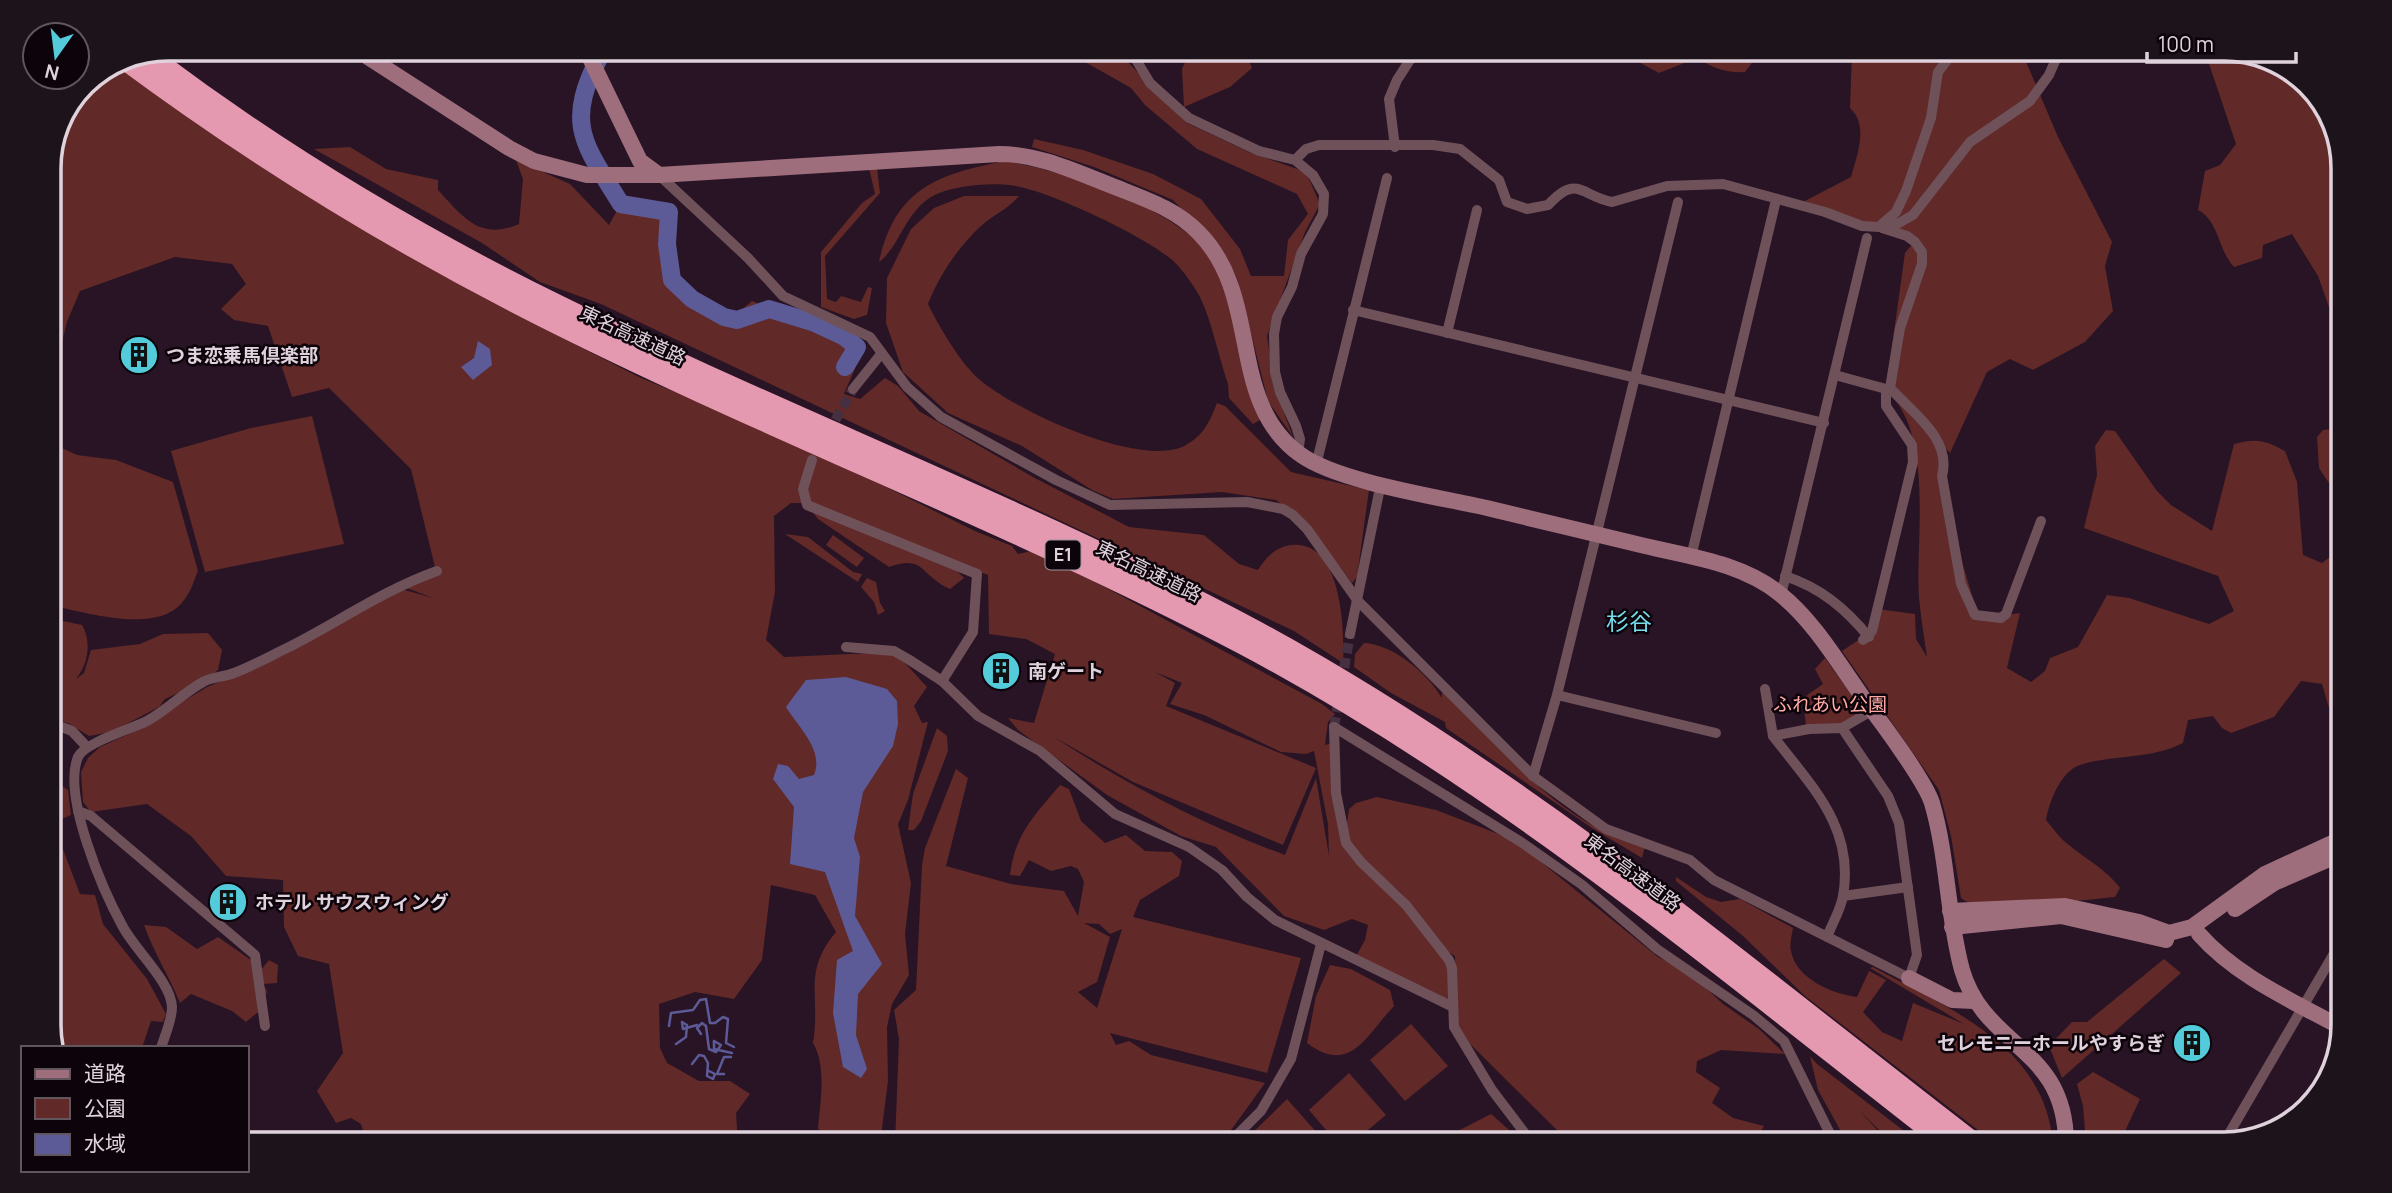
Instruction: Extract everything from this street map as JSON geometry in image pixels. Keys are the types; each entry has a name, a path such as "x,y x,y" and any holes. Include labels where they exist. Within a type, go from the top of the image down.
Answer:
{"highway":[{"name":"東名高速道路","path":"158,62 317,171 480,265 638,343 1130,568 1334,675 1456,752 1595,849 1960,1132"},
{"name":"東名高速道路","path":"135,67 308,186 460,274 654,370 1146,595 1326,690 1426,753 1584,863 1932,1132"}],"street":[{"path":"374,61 509,148 534,161 587,175 659,175 904,158 1020,154 1065,167 1156,203 1189,224 1223,264 1236,295 1254,389 1275,429 1298,453 1316,465 1381,484 1691,557 1755,576 1796,608 1872,710 1931,798 1941,841 1951,919 1974,1001 1991,1021 2033,1058 2055,1088 2066,1118 2066,1132"},
{"path":"1137,61 1150,83 1178,105 1189,118 1259,151 1295,160 1313,175 1324,194 1323,214 1301,254 1274,334 1275,372 1280,392 1300,439 1298,453"},
{"path":"1395,147 1389,99 1396,80 1409,61"},
{"path":"1879,227 1896,212 1906,191 1931,118 1938,72 1946,61"},
{"path":"1879,227 1913,215 1970,142 2030,101 2049,75 2055,61"},
{"path":"592,63 640,161 659,175 748,258 783,296 870,337 907,387 941,417 1110,505 1247,502 1283,509 1307,529 1357,601 1533,776 1606,830 1690,860 1714,880 1952,1000 1974,1001"},
{"path":"1295,160 1306,149 1319,145 1433,145 1465,152 1499,180 1507,202 1517,208 1548,205 1560,192 1570,188 1582,188 1612,202 1667,186 1723,184 1825,212 1862,226 1879,227 1907,236 1922,252 1922,264 1900,328 1890,388 1935,436 1943,450 1946,463 1942,476 1961,584 1975,615 2001,618 2007,614 2041,521"},
{"path":"1316,465 1387,178"},
{"path":"1691,557 1776,200"},
{"path":"1533,776 1557,695 1678,202"},
{"path":"1447,333 1477,210"},
{"path":"1781,595 1867,238"},
{"path":"1353,310 1634,379 1824,422"},
{"path":"853,388 881,354"},
{"path":"1785,576 1822,593 1848,611 1866,638 1913,462 1912,445 1893,421 1886,406 1886,389 1835,375"},
{"path":"813,460 803,489 807,505 977,574 973,632 942,681"},
{"path":"1350,634 1381,484"},
{"path":"162,1046 171,1013 169,992 155,970 134,949 108,900 78,811 73,772 86,746 147,720 205,680 243,669 294,644 394,587 436,571"},
{"path":"846,647 894,651 942,681 978,716 1040,751 1115,814 1189,847 1223,870 1247,897 1275,919 1452,1007"},
{"path":"1765,689 1773,736 1830,810 1842,838 1843,896 1827,937"},
{"path":"1557,695 1716,733"},
{"path":"1773,736 1809,729 1842,728 1872,710"},
{"path":"61,727 72,731 86,746"},
{"path":"1523,1132 1492,1090 1454,1027 1452,968 1443,952 1406,905 1361,862 1346,842 1336,793 1334,727 1521,842 1581,884 1657,949 1784,1041 1829,1132"},
{"path":"1842,728 1888,796 1895,814 1917,955 1909,978"},
{"path":"78,811 91,816 255,955 265,1026"},
{"path":"1951,919 2065,906 2139,922 2169,933 2193,927 2265,874 2331,844"},
{"path":"1951,919 2062,916 2175,942 2199,934 2274,883 2331,858"},
{"path":"1843,896 1908,887"},
{"path":"2199,934 2217,955 2331,1022"},
{"path":"1240,1132 1261,1111 1291,1059 1321,944"},
{"path":"2230,1132 2331,957"}],"green space":[{"path":"1083,61 1127,61 1187,123 1251,153 1306,172 1320,204 1305,232 1267,336 1275,389 1293,437 1268,401 1238,281 1223,251 1173,200 1094,167 1032,147 1034,139 1083,150 1153,174 1201,199 1240,249 1251,276 1284,276 1288,240 1308,214 1297,194 1197,149 1145,105 1131,88"},
{"path":"1186,61 1249,61 1252,68 1230,87 1184,107 1182,69"},
{"path":"1637,61 1689,61 1659,73"},
{"path":"1702,61 1753,61 1745,72 1731,72"},
{"path":"1852,61 2026,61 2058,137 2112,242 2105,266 2113,311 2085,342 2033,370 2010,359 1987,372 1950,453 1936,437 1949,518 1979,619 2020,613 2007,668 2031,682 2045,671 2050,658 2078,647 2107,595 2129,598 2209,624 2234,611 2218,576 2084,528 2097,475 2095,446 2106,430 2115,431 2157,491 2171,505 2212,531 2234,444 2255,441 2278,447 2285,451 2297,482 2303,555 2322,563 2331,556 2331,714 2322,684 2301,681 2274,717 2231,733 2222,728 2213,716 2188,720 2183,743 2145,755 2080,765 2073,768 2062,780 2053,796 2046,820 2066,843 2115,881 2120,888 2115,897 2010,906 1988,906 1961,898 1951,836 1939,790 1842,651 1872,631 1877,609 1915,614 1916,639 1927,657 1919,598 1920,517 1917,459 1911,433 1901,409 1886,389 1905,253 1914,242 1801,203 1851,177 1860,132 1856,115 1850,108"},
{"path":"2208,61 2238,62 2271,72 2304,98 2320,121 2331,161 2331,313 2318,276 2292,234 2263,245 2262,258 2234,267 2210,221 2198,210 2205,171 2220,165 2236,144"},
{"path":"125,70 529,321 641,378 779,434 975,531 1012,546 1018,554 1031,551 1088,578 1322,704 1335,714 1328,722 1325,745 1332,743 1334,787 1347,823 1349,809 1356,803 1377,797 1436,810 1514,840 1658,957 1689,972 1723,1004 1759,1029 1785,1054 1721,1050 1697,1061 1696,1072 1720,1088 1712,1103 1733,1118 1764,1126 1760,1132 1559,1132 1456,1030 1455,956 1442,948 1401,893 1376,871 1449,962 1453,1007 1355,958 1365,940 1368,925 1352,919 1324,930 1284,916 1216,847 1181,836 1107,795 1018,730 1008,718 1034,723 1055,654 1026,639 989,634 988,575 946,560 964,578 950,589 916,565 909,563 889,567 818,519 807,505 811,503 791,503 774,516 775,592 766,640 784,657 895,652 927,687 914,706 922,723 928,722 908,800 898,824 911,883 905,934 909,975 892,1004 887,1027 888,1081 882,1132 823,1132 818,1129 822,1085 820,1063 813,1043 816,972 826,946 836,932 815,895 771,885 762,960 734,999 695,992 659,1004 660,1048 667,1063 699,1081 730,1081 750,1094 736,1113 737,1132 363,1132 361,1124 351,1118 336,1123 317,1091 343,1053 329,964 298,956 284,927 283,880 226,876 191,836 147,804 91,812 83,802 81,772 88,758 100,747 129,734 207,687 259,665 394,587 433,598 399,585 436,571 411,469 329,388 292,397 268,326 234,320 221,309 246,284 232,264 175,257 80,291 67,322 61,346 61,161 65,141 79,109 109,79","holes":["1155,672 1182,683 1170,704 1204,715 1281,752 1306,754 1314,751 1328,824 1329,856 1316,778 1285,855 1224,831 1166,802 1054,737 1133,782 1283,845 1316,768 1166,706 1175,683"]},
{"path":"350,147 386,169 438,180 438,190 447,200 473,224 483,228 505,229 519,224 523,179 516,160 570,184 609,225 619,207 666,215 673,270 686,292 716,306 739,312 752,301 793,318 813,317 849,332 865,345 844,394 860,399 885,378 898,386 919,411 1033,477 1129,527 1204,535 1239,564 1258,570 1276,550 1291,545 1308,547 1321,556 1337,589 1343,630 1343,663 1294,631 601,304 540,282 482,243 314,149"},
{"path":"1005,161 1062,174 1127,198 1186,232 1208,252 1225,278 1247,379 1260,420 1253,424 1229,398 1228,384 1204,307 1179,267 1140,238 1074,206 1032,190 1008,185 979,185 942,192 920,206 887,255 879,262 886,237 896,217 922,189 959,172"},
{"path":"869,168 877,168 880,193 825,256 827,299 836,302 841,296 861,302 868,287 872,288 867,315 854,319 821,307 821,252 862,203 875,194"},
{"path":"964,196 1019,196 981,226 965,243 944,273 928,304 950,344 979,379 996,392 1048,420 1079,433 1140,450 1166,451 1186,445 1206,427 1217,403 1225,406 1291,472 1369,490 1357,577 1352,583 1310,527 1276,500 1222,492 1113,499 1092,490 1022,446 948,413 903,372 886,323 887,278 911,229 934,208"},
{"path":"312,416 344,544 205,572 171,451 251,428"},
{"path":"2331,429 2331,486 2319,468 2317,437 2323,430"},
{"path":"61,448 77,455 116,460 173,482 198,571 186,597 172,611 157,617 140,619 101,616 61,608"},
{"path":"785,534 808,537 853,572 862,574 858,582"},
{"path":"833,535 864,558 857,567 826,545"},
{"path":"867,578 876,582 880,603 885,611 878,615 874,602 861,587"},
{"path":"61,621 82,625 87,639 87,653 76,679 84,673 91,650 140,644 163,634 208,633 222,650 218,670 206,680 165,699 159,707 111,732 89,736 61,721"},
{"path":"1364,643 1386,649 1409,662 1428,679 1442,698 1442,690 1497,747 1555,800 1599,829 1645,846 1642,858 1592,828 1446,728 1445,722 1391,693 1354,667 1355,654"},
{"name":"ふれあい公園","path":"1825,658 1860,707 1852,720 1846,723 1806,726 1803,698 1823,684 1815,669"},
{"path":"937,728 947,736 948,751 921,821 914,830 908,830 913,794"},
{"path":"956,769 968,778 946,866 1011,884 1064,891 1078,916 1084,882 1078,869 1071,866 1051,871 1029,860 1020,876 1010,875 1021,836 1060,785 1069,789 1081,821 1105,843 1126,835 1145,851 1172,852 1182,861 1179,876 1140,900 1133,917 1301,958 1267,1073 1110,1033 1116,1045 1129,1041 1151,1055 1265,1083 1230,1132 895,1132 899,1039 894,1010 916,990 925,848","holes":["1084,923 1099,924 1110,934 1122,929 1097,1008 1078,992 1097,982 1110,937"]},
{"path":"61,785 68,790 71,815 61,819"},
{"path":"61,844 80,894 95,895 103,924 147,979 166,1014 163,1022 151,1021 143,1046 63,1046"},
{"path":"1676,877 1706,897 1721,902 1740,899 1793,928 1790,946 1794,961 1808,977 1827,989 1857,997 1869,971 1886,980 1863,1012 1882,1032 1902,1041 1913,1003 1964,1024 1870,968 1873,967 1961,1015 1989,1034 2013,1056 2032,1080 2046,1110 2051,1132 1981,1132 1805,996 1743,936 1676,881"},
{"path":"144,925 166,927 197,949 218,937 251,960 256,976 269,960 278,965 277,983 263,984 267,991 263,1008 246,1022 232,1011 191,994 180,1003"},
{"path":"2164,959 2181,973 2062,1078 2049,1046 2072,1022 2087,1022"},
{"path":"1330,965 1351,969 1390,990 1394,1006 1356,1048 1335,1055 1322,1052 1307,1043 1316,996"},
{"path":"1411,1024 1448,1066 1405,1101 1370,1060"},
{"path":"1810,1056 1905,1132 1881,1132 1859,1110 1879,1132 1841,1132 1818,1090"},
{"path":"2093,1072 2140,1099 2125,1132 2085,1132 2083,1106 2077,1084"},
{"path":"1349,1073 1386,1115 1365,1132 1328,1132 1309,1110"},
{"path":"1287,1099 1316,1132 1253,1132"},
{"path":"1491,1114 1511,1132 1456,1132"}],"water":[{"path":"478,341 490,349 492,365 473,380 461,367 474,358"},
{"path":"846,677 887,689 897,701 898,724 893,746 863,792 854,838 860,857 855,916 882,964 858,994 856,1035 867,1069 861,1078 843,1067 833,1013 837,960 853,951 825,872 790,864 794,807 773,779 778,764 788,766 799,779 814,775 816,766 816,757 809,740 786,707 806,680"}],"waterway":[{"path":"598,61 583,100 583,133 597,165 621,204 669,212 667,244 672,280 692,299 724,317 737,320 769,309 815,323 843,336 857,347 845,367"},
{"path":"669,1026 671,1013 693,1010 700,1000 706,999 710,1023 723,1017 728,1019 726,1043 734,1047"},
{"path":"682,1022 683,1029 697,1025"},
{"path":"676,1044 686,1037 687,1025 682,1022"},
{"path":"701,1034 697,1028 702,1023 706,1026 709,1049 716,1052 721,1045 714,1041"},
{"path":"714,1041 714,1049 732,1053"},
{"path":"692,1064 699,1055 704,1056 708,1063 707,1076 713,1079 715,1074 709,1071"},
{"path":"724,1074 717,1074 724,1057 731,1057"}],"tunnel":[{"path":"828,433 853,389"},
{"path":"1334,727 1350,634"}],"place":[{"name":"つま恋乗馬倶楽部","path":"139,355"},
{"name":"南ゲート","path":"1001,671"},
{"name":"ホテル サウスウィング","path":"228,902"},
{"name":"セレモニーホールやすらぎ","path":"2192,1043"}],"district":[{"name":"杉谷","path":"1629,622"}]}
